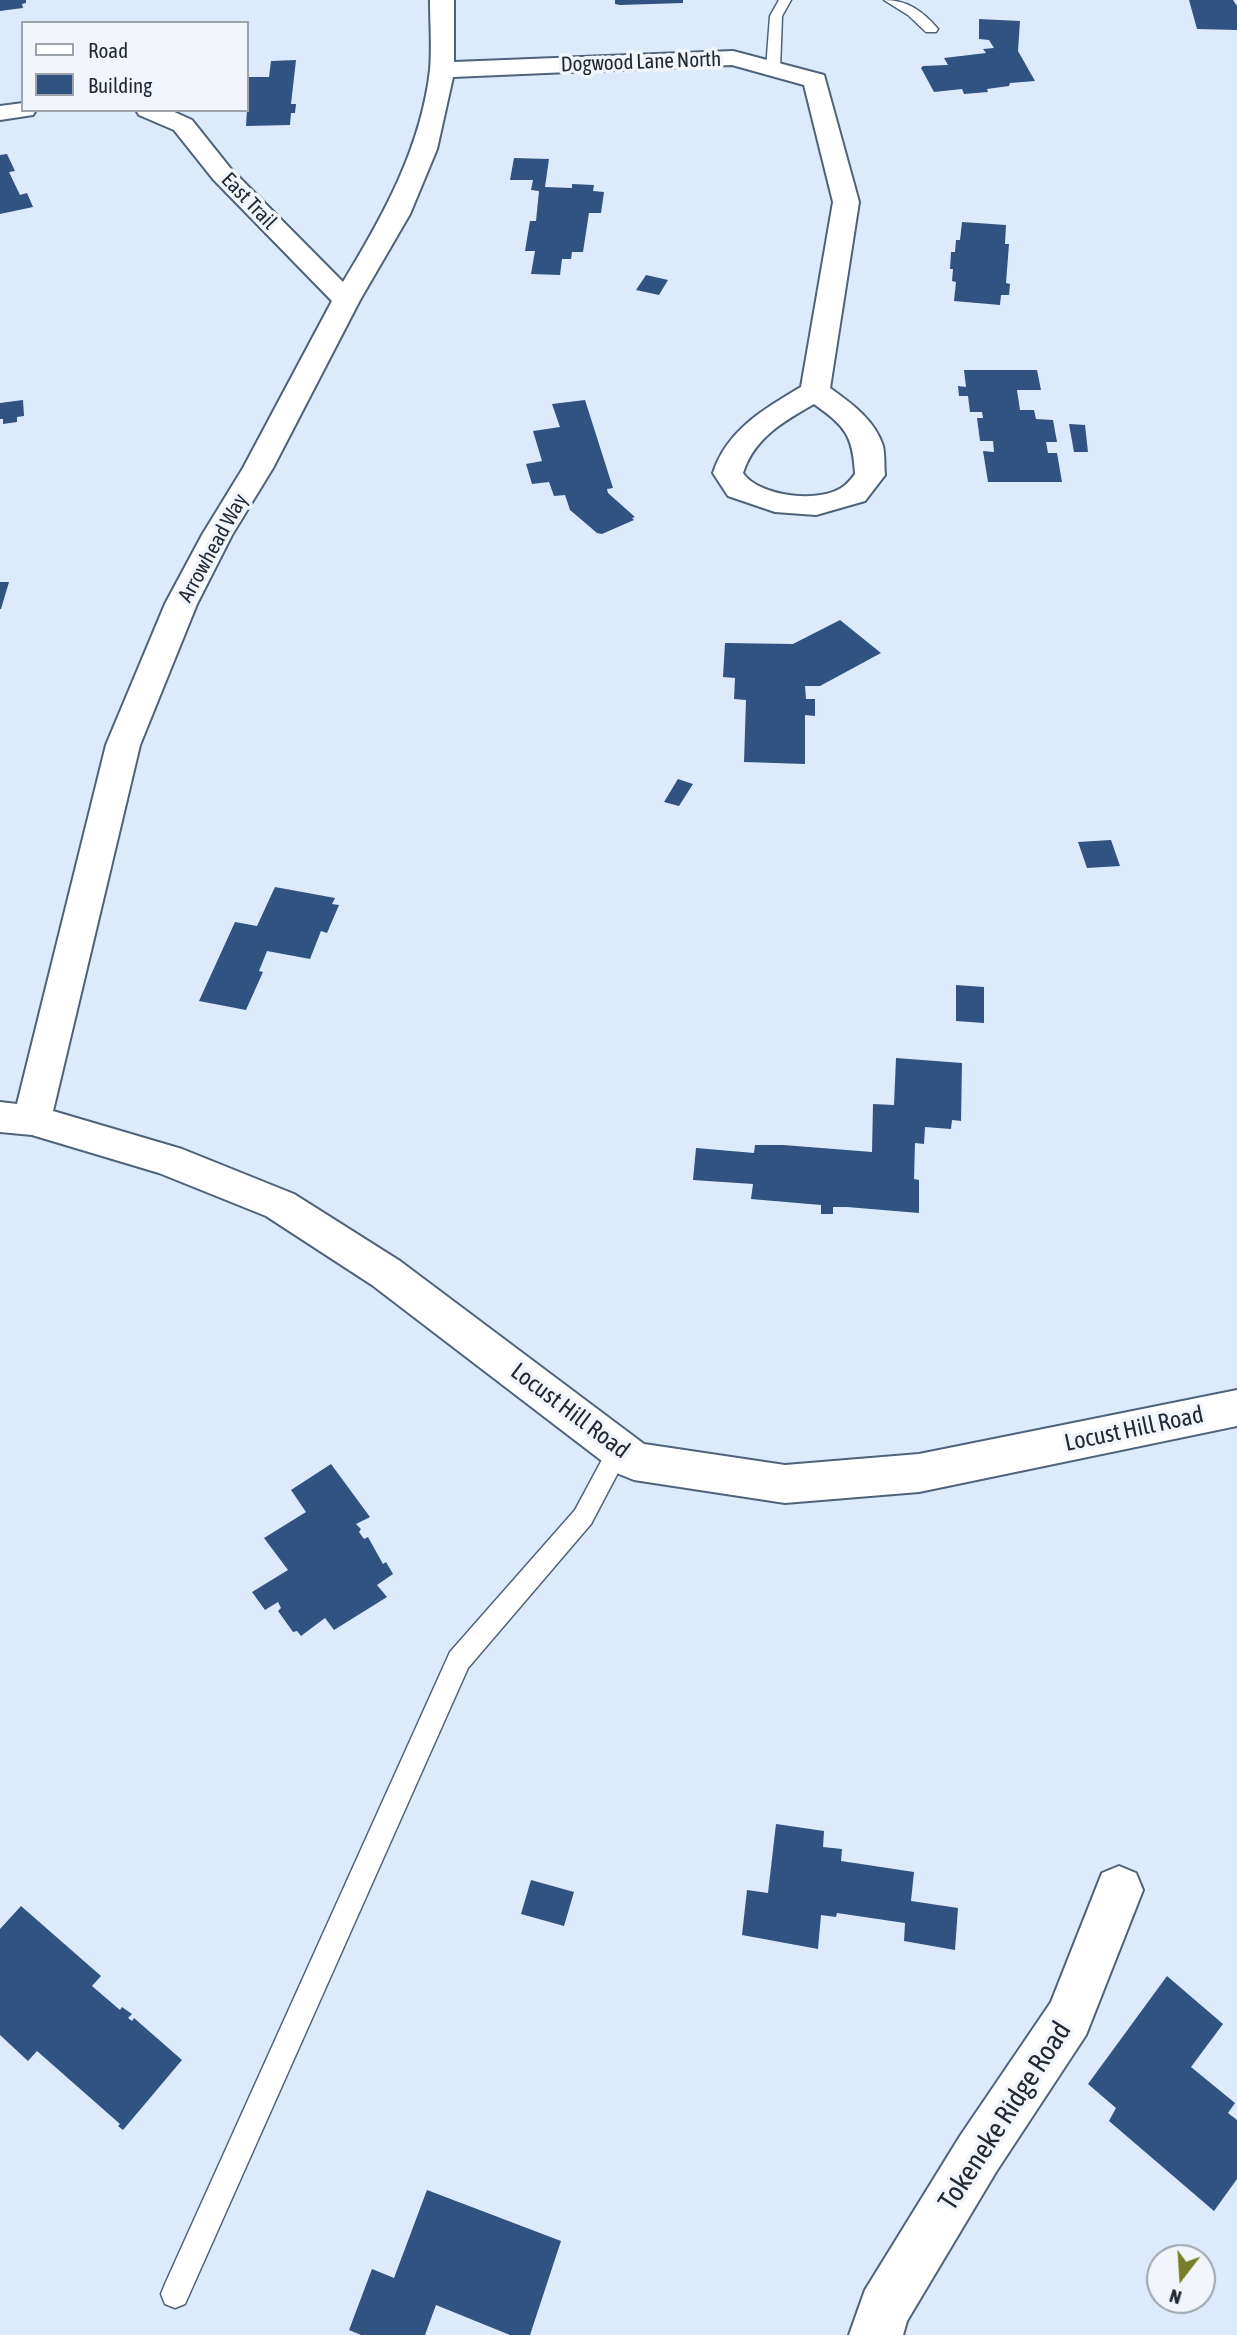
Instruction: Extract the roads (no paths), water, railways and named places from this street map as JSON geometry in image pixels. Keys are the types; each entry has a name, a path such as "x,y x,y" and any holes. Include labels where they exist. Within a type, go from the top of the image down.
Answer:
{"street":[{"name":"Arrowhead Way","path":"16,1118 123,745 181,604 217,536 258,468 346,300 402,201 424,149 442,70 442,0"},
{"name":"Dogwood Lane North","path":"442,70 733,58 815,80 846,202 815,391"},
{"path":"0,113 21,110"},
{"name":"East Trail","path":"153,112 183,125 222,174 346,300"},
{"path":"815,391 848,414 868,446 870,475 854,495 816,506 775,503 739,489 728,473 731,458 774,415 815,391"},
{"name":"Locust Hill Road","path":"16,1118 168,1160 280,1205 386,1273 634,1461 785,1484 919,1473 1237,1408"},
{"name":"Tokeneke Ridge Road","path":"876,2335 884,2309 978,2154 1069,2018 1119,1890"}],"lane":[{"path":"773,69 776,16 785,0"},
{"path":"890,0 914,12 931,29"},
{"path":"175,2294 459,1660 583,1517 619,1450"}]}
